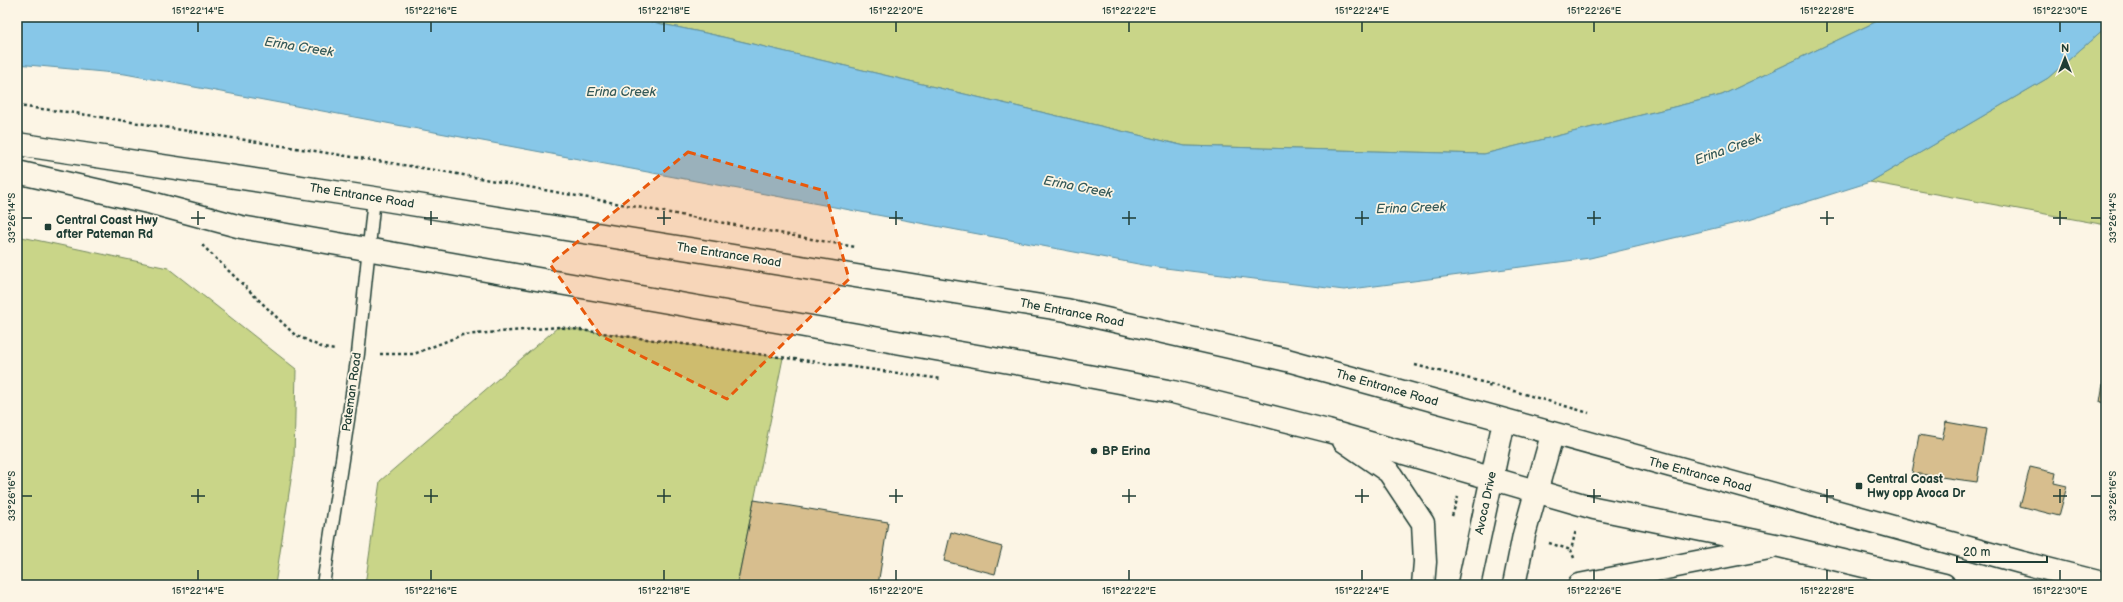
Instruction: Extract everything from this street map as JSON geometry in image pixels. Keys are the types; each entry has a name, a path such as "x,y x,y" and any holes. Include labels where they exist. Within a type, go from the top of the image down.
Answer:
{"main road":[{"name":"The Entrance Road","path":"17,144 374,198 1066,310 1287,360 1504,421 2020,562 2106,584"},
{"path":"17,172 148,202 241,227 1056,370 1173,392 1328,430 1594,508 1780,546 1944,585"},
{"name":"Avoca Drive","path":"1469,585 1504,421"},
{"path":"1328,430 1389,472 1423,523 1425,562 1423,585"},
{"path":"1514,585 1524,535 1552,434"},
{"path":"1579,585 1780,546"}],"lane":[{"name":"Pateman Road","path":"323,585 358,354 367,249 374,198"}],"path":[{"path":"200,243 294,334 323,348 358,354 414,354 462,335 558,327 944,380"},
{"path":"1423,523 1452,516 1482,524"},
{"path":"1524,535 1571,550"},
{"path":"1779,585 1787,585"}],"highlighted area":[{"path":"688,152 825,191 849,279 727,399 601,336 550,264"}],"green space":[{"path":"628,17 1886,17 1722,95 1484,154 1185,146 710,34"},
{"path":"2106,27 2106,225 1870,182 2048,78"},
{"path":"17,236 168,268 296,369 294,460 275,585 17,585"},
{"path":"558,327 783,358 737,585 365,585 380,481"}],"water":[{"name":"Erina Creek","path":"17,17 628,17 710,34 1185,146 1484,154 1722,95 1886,17 2106,17 2106,27 2048,78 1870,182 1749,220 1590,258 1344,290 1149,266 125,74 17,64"}],"building":[{"path":"2106,365 2106,403 2100,402"},
{"path":"1946,422 1986,429 1977,482 1912,473 1919,435 1942,439"},
{"path":"2030,467 2056,473 2054,483 2067,486 2059,516 2020,506"},
{"path":"754,500 888,522 878,585 737,585"},
{"path":"951,532 1002,547 995,574 944,561"}],"place":[{"name":"Central Coast Hwy after Pateman Rd","path":"48,227"},
{"name":"BP Erina","path":"1094,451"},
{"name":"Central Coast Hwy opp Avoca Dr","path":"1859,486"}]}
